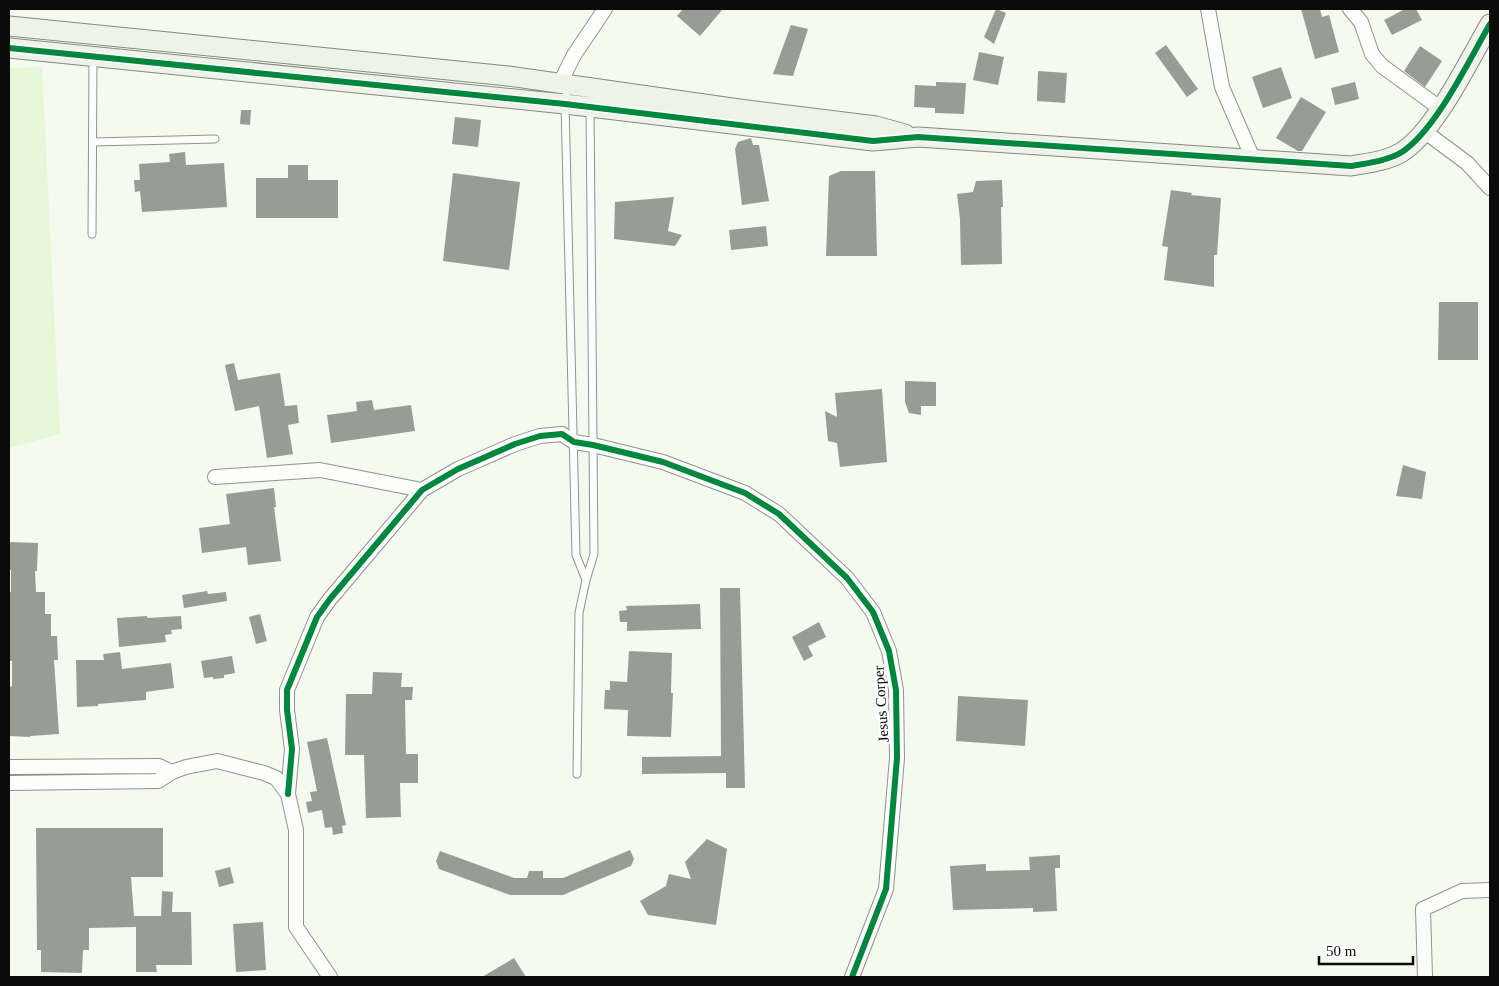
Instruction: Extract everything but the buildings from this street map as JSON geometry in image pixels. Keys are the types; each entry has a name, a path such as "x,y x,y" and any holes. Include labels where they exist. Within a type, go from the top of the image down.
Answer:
{"street":[{"path":"564,84 574,55 606,9"},
{"path":"1208,9 1222,87 1254,160"},
{"path":"1350,9 1361,22 1372,54 1382,66 1440,109"},
{"path":"9,26 508,76 564,84 589,97 873,141 918,137 1351,166 1382,161 1402,152 1424,131 1440,109 1490,24"},
{"path":"9,48 564,104 589,97"},
{"path":"1424,131 1467,163 1490,188"},
{"name":"Jesus Corper","path":"288,794 292,749 286,710 287,690 317,617 422,490 458,469 515,444 557,433 574,442 662,462 745,493 779,514 847,578 873,612 889,651 896,690 897,758 886,889 852,977"},
{"path":"214,477 320,470 422,490"},
{"path":"9,783 158,781 172,772 196,764 216,761 264,773 276,778 288,794 296,830 296,927 330,977"},
{"path":"9,767 159,766 172,772"},
{"path":"1425,977 1423,909 1462,891 1490,890"}],"lane":[{"path":"92,234 94,57"},
{"path":"564,84 576,555 586,580"},
{"path":"577,774 579,613 594,554 589,97"},
{"path":"93,142 215,138"}],"green space":[{"path":"42,67 60,434 9,448 9,68"}],"cycle path":[{"path":"9,48 565,104 873,141 918,137 1351,166 1390,158 1415,142 1451,93 1490,24"},
{"path":"288,794 292,749 287,710 287,690 317,617 422,490 458,469 515,444 540,436 562,434 574,442 663,462 745,493 779,514 847,578 873,612 889,651 896,690 897,758 886,889 852,977"}]}
